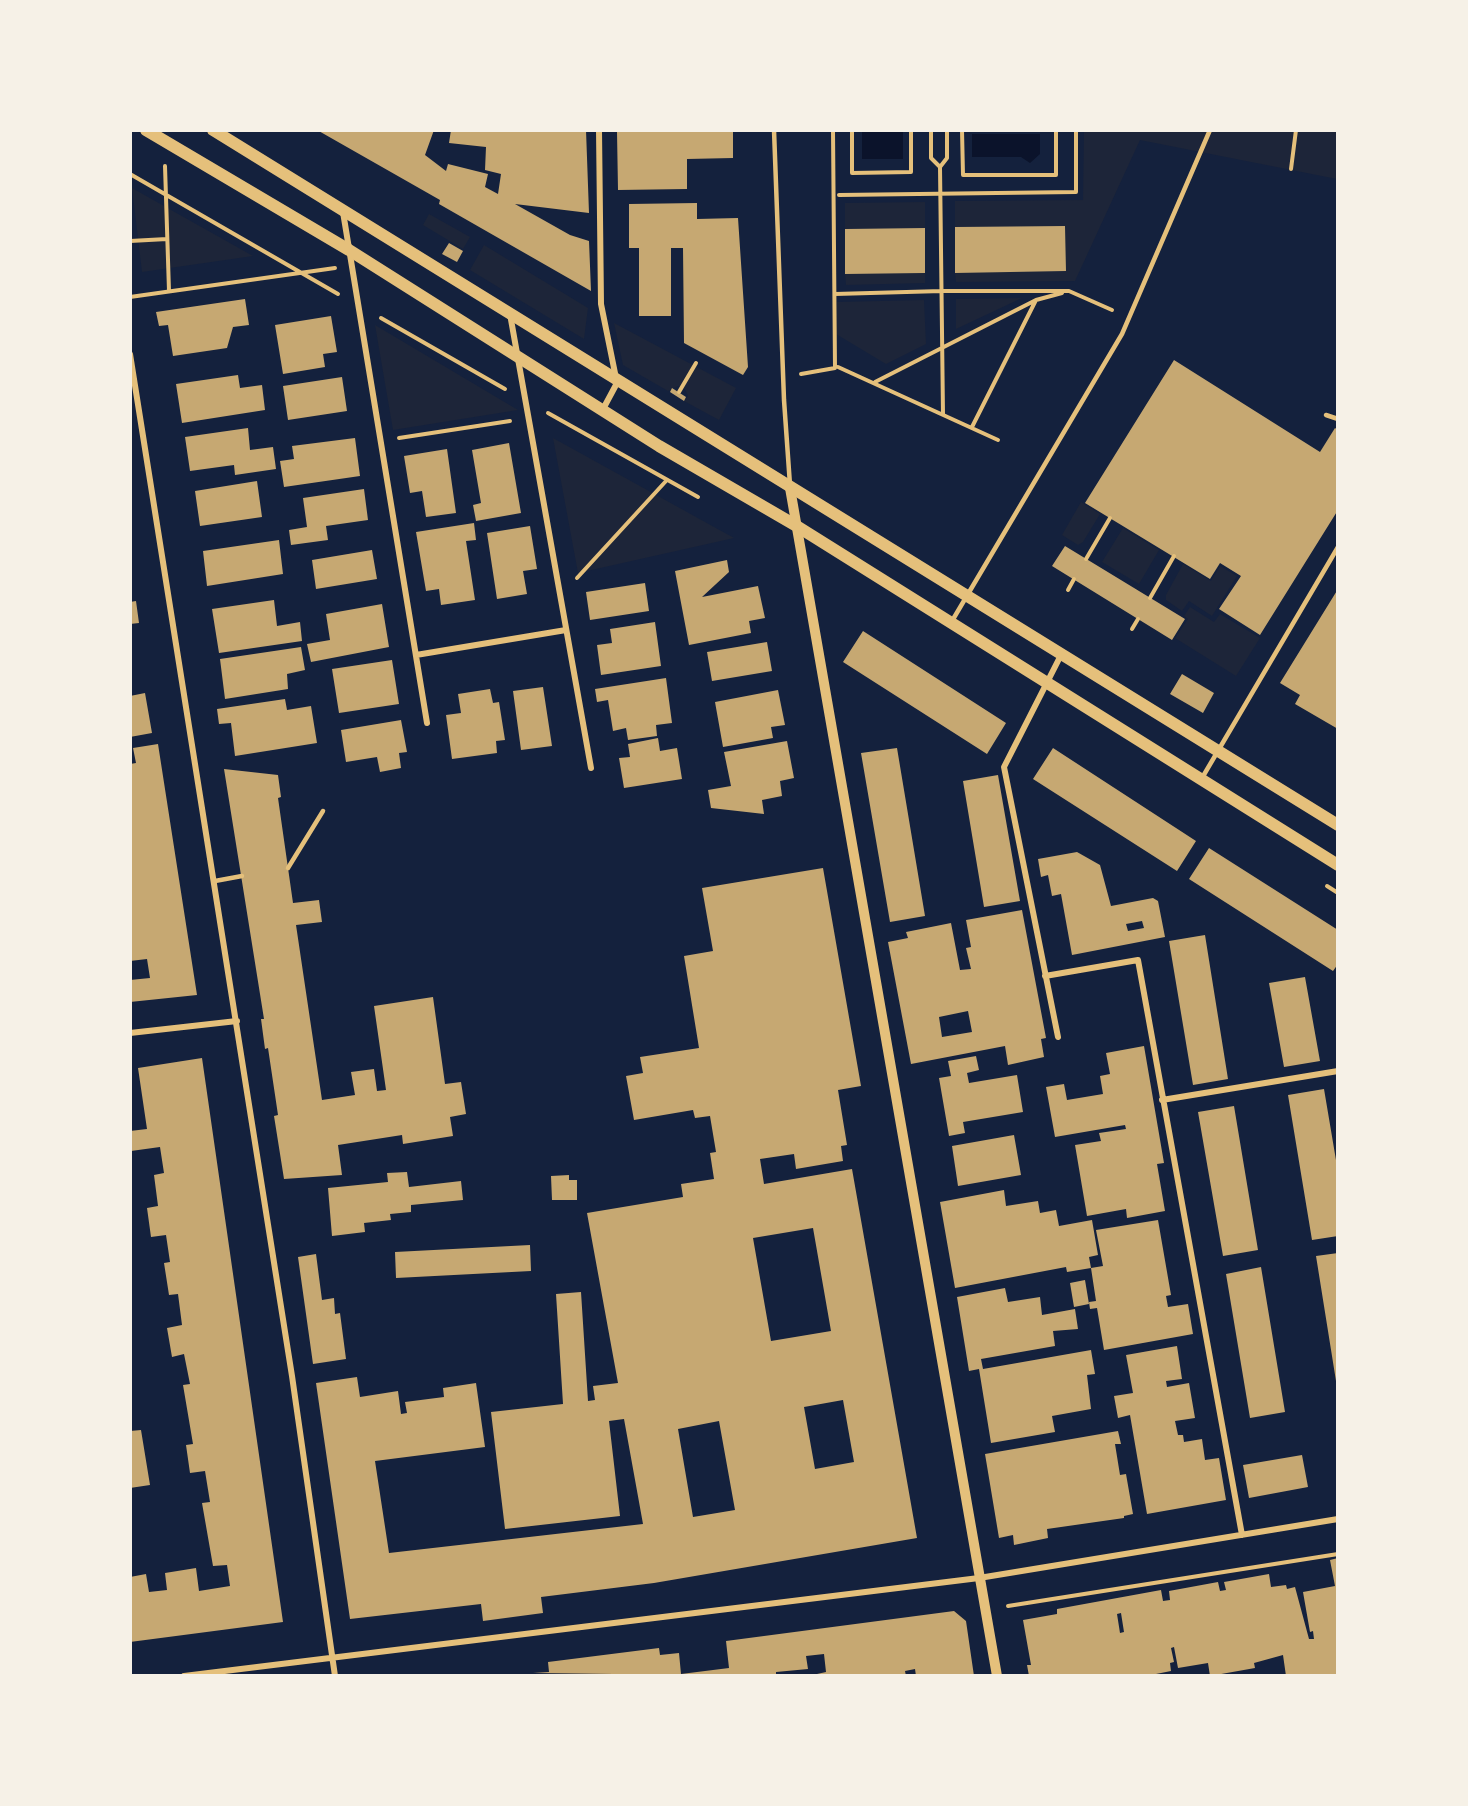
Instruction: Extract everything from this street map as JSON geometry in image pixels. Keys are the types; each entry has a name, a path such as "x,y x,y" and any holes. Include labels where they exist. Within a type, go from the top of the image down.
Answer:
{"main road":[{"path":"146,130 349,250 602,411 795,525 950,625 1338,865"},
{"path":"213,130 617,383 1338,825"}],"street":[{"path":"599,130 601,304 617,383 602,411"},
{"path":"343,211 427,723"},
{"path":"510,314 591,768"},
{"path":"130,354 237,1021 335,1676"},
{"path":"790,488 997,1676"},
{"path":"416,655 566,630"},
{"path":"1058,1038 1004,767 1061,655"},
{"path":"1045,976 1138,960 1242,1535"},
{"path":"130,1033 237,1021"},
{"path":"1162,1100 1338,1071"},
{"path":"184,1676 979,1578 1338,1520"}],"lane":[{"path":"774,130 783,377 790,488"},
{"path":"950,625 1069,427 1130,317 1210,130"},
{"path":"1326,415 1338,419"},
{"path":"1201,780 1338,547"},
{"path":"288,868 323,811"},
{"path":"215,881 242,876"}],"path":[{"path":"783,377 835,368 833,130"},
{"path":"852,130 852,173 911,172 911,130"},
{"path":"931,130 931,158 940,167"},
{"path":"943,414 940,167 947,158 947,130"},
{"path":"962,130 963,175 1056,175 1056,130"},
{"path":"839,195 1076,192 1076,130"},
{"path":"1290,169 1296,130"},
{"path":"164,141 169,291"},
{"path":"130,174 166,197 707,502"},
{"path":"130,241 167,239"},
{"path":"130,297 352,266"},
{"path":"835,294 1069,291 1130,317"},
{"path":"875,382 1036,300 1069,291"},
{"path":"972,428 1036,300"},
{"path":"679,392 696,363"},
{"path":"838,367 998,440"},
{"path":"381,441 528,418"},
{"path":"560,596 666,480"},
{"path":"1086,559 1110,518"},
{"path":"1150,598 1173,556"},
{"path":"1068,590 1074,579"},
{"path":"1132,629 1138,619"},
{"path":"1318,881 1338,893"},
{"path":"1008,1606 1338,1554"}],"shaded area":[{"path":"862,131 903,131 903,159 862,159"},
{"path":"1084,131 1337,131 1337,179 1140,140 1075,281 956,282 955,273 1066,270 1065,226 955,227 955,201 1083,200"},
{"path":"972,134 1040,134 1040,154 1030,163 1021,157 972,157"},
{"path":"132,188 253,256 142,272"},
{"path":"925,202 925,228 845,229 845,203"},
{"path":"429,214 470,237 463,249 423,225"},
{"path":"484,245 588,308 584,339 470,270"},
{"path":"925,273 925,283 846,285 845,274"},
{"path":"1022,298 956,329 956,299"},
{"path":"924,300 926,344 886,364 836,334 837,302"},
{"path":"614,323 736,388 719,420 684,401 688,396 685,389 678,386 668,391 623,365"},
{"path":"375,325 518,410 393,430"},
{"path":"553,438 734,538 578,573"},
{"path":"1081,502 1100,514 1083,542 1078,545 1062,535"},
{"path":"1123,528 1159,550 1139,584 1102,562"},
{"path":"1183,564 1211,581 1220,566 1237,576 1212,616 1189,601 1182,611 1166,600 1166,595"},
{"path":"1190,607 1214,622 1220,614 1260,638 1236,676 1175,638 1188,619 1184,616"}],"building":[{"path":"317,130 434,130 425,155 446,171 448,164 488,174 485,187 498,194 501,174 485,170 486,147 449,143 451,130 586,130 589,213 515,204 570,235 589,241 591,291 439,204 440,200"},
{"path":"620,130 733,131 733,158 687,159 687,189 618,190 617,132"},
{"path":"697,203 697,219 738,218 748,367 743,375 684,343 683,248 671,248 671,316 639,316 639,248 629,248 629,204"},
{"path":"1065,226 1066,271 955,273 955,227"},
{"path":"925,228 925,273 845,274 845,229"},
{"path":"449,243 463,251 457,262 442,254"},
{"path":"245,299 249,325 233,327 227,348 173,356 168,325 159,326 156,312"},
{"path":"331,316 337,352 323,354 325,367 283,374 275,325"},
{"path":"1174,360 1320,452 1335,428 1338,430 1338,510 1260,635 1219,609 1241,576 1220,563 1210,579 1085,503"},
{"path":"238,375 240,388 262,385 265,410 182,423 176,384"},
{"path":"342,377 347,411 288,420 283,386"},
{"path":"672,388 686,397 684,401 670,392"},
{"path":"248,428 250,450 273,447 276,469 235,475 234,465 190,471 185,437"},
{"path":"355,438 360,476 284,487 280,461 294,459 292,446"},
{"path":"509,443 521,513 476,521 473,505 481,503 472,450"},
{"path":"447,449 456,513 426,517 422,491 410,493 404,456"},
{"path":"257,481 262,517 200,526 195,491"},
{"path":"364,489 368,520 326,526 328,540 291,545 289,530 307,527 303,498"},
{"path":"474,523 476,540 466,541 475,600 441,605 439,589 426,591 416,532"},
{"path":"530,526 537,569 523,571 527,594 497,599 487,533"},
{"path":"279,540 283,574 207,586 203,551"},
{"path":"1065,546 1185,619 1172,640 1052,566"},
{"path":"372,550 377,579 316,589 312,560"},
{"path":"727,560 729,572 702,597 758,586 765,618 749,621 751,633 689,645 675,571"},
{"path":"645,583 649,611 590,620 586,592"},
{"path":"1338,589 1338,729 1295,704 1300,695 1280,683"},
{"path":"274,600 277,626 300,622 302,641 219,653 212,609"},
{"path":"136,601 139,623 130,624 130,602"},
{"path":"382,604 389,647 311,662 307,644 330,640 326,614"},
{"path":"655,622 661,666 601,675 597,645 612,643 610,629"},
{"path":"863,631 1006,723 987,754 843,662"},
{"path":"767,642 772,671 712,681 707,652"},
{"path":"301,647 305,670 287,674 288,689 225,699 220,659"},
{"path":"392,660 399,704 339,713 332,669"},
{"path":"1182,674 1214,693 1203,713 1170,694"},
{"path":"666,678 672,723 656,725 657,736 628,740 626,728 613,731 608,700 597,702 595,689"},
{"path":"543,687 552,746 521,750 513,691"},
{"path":"490,689 493,703 499,702 505,740 496,741 497,753 452,759 446,715 461,713 458,694"},
{"path":"778,690 785,725 771,727 773,738 723,747 715,702"},
{"path":"145,693 152,733 130,737 130,696"},
{"path":"285,699 287,710 311,706 317,743 235,756 231,723 219,724 217,709"},
{"path":"401,720 407,752 399,753 401,768 380,772 377,757 346,762 341,730"},
{"path":"658,738 660,751 677,748 682,779 624,788 619,758 630,757 628,744"},
{"path":"787,741 794,778 780,781 782,796 762,800 764,814 711,808 708,790 731,786 724,752"},
{"path":"158,744 197,995 130,1002 130,980 150,978 147,959 130,961 130,764 136,763 133,748"},
{"path":"897,748 925,916 890,922 861,753"},
{"path":"1053,748 1196,841 1177,871 1033,779"},
{"path":"224,769 278,775 281,797 278,798 293,903 319,900 322,922 296,925 322,1100 355,1095 351,1072 374,1069 377,1091 386,1090 374,1006 433,997 445,1084 461,1082 466,1114 450,1117 453,1136 403,1144 402,1135 338,1145 342,1175 284,1179 274,1116 278,1115 268,1048 265,1049 261,1019 264,1019"},
{"path":"998,775 1020,901 984,907 963,781"},
{"path":"1209,848 1338,930 1338,964 1333,971 1189,879"},
{"path":"1077,852 1100,865 1111,906 1153,898 1158,901 1165,937 1072,955 1061,894 1052,896 1048,875 1041,877 1038,859","holes":["1142,921 1144,928 1128,931 1126,924"]},
{"path":"823,868 861,1086 838,1090 847,1145 841,1146 843,1161 796,1169 794,1154 760,1159 764,1184 852,1169 917,1538 654,1583 541,1597 543,1613 483,1621 481,1604 350,1619 316,1383 357,1377 360,1397 398,1391 401,1414 407,1413 405,1402 444,1397 443,1388 476,1383 485,1447 375,1461 389,1553 643,1524 624,1419 609,1421 620,1516 505,1529 491,1412 563,1404 556,1294 581,1292 588,1401 595,1400 593,1386 618,1383 587,1213 683,1197 681,1184 714,1179 710,1153 716,1152 710,1116 695,1118 693,1110 634,1120 626,1076 643,1073 640,1057 699,1048 684,956 713,951 702,888","holes":["813,1228 831,1331 771,1341 753,1238","843,1400 854,1462 815,1469 804,1407","719,1421 735,1510 693,1517 678,1429"]},
{"path":"1022,910 1046,1038 1041,1039 1044,1057 1008,1065 1005,1046 911,1064 888,942 908,938 906,932 951,923 960,970 971,969 966,948 971,947 966,920","holes":["968,1011 972,1032 942,1037 939,1017"]},
{"path":"1205,935 1228,1079 1193,1085 1169,941"},
{"path":"1305,977 1320,1061 1284,1067 1269,983"},
{"path":"1144,1046 1164,1163 1157,1164 1165,1211 1127,1218 1126,1209 1087,1216 1075,1145 1101,1141 1099,1133 1126,1129 1125,1125 1055,1137 1046,1087 1064,1084 1067,1100 1103,1094 1100,1076 1110,1074 1106,1053"},
{"path":"976,1056 979,1070 967,1073 969,1083 1017,1075 1023,1112 963,1122 965,1133 949,1136 939,1078 951,1076 948,1061"},
{"path":"202,1058 283,1622 130,1642 130,1577 146,1574 149,1592 167,1590 165,1573 196,1568 199,1591 230,1586 227,1565 213,1566 202,1503 210,1502 205,1471 190,1473 186,1445 193,1444 183,1385 190,1384 184,1354 172,1357 167,1328 182,1325 178,1294 169,1295 164,1263 170,1262 166,1235 151,1237 147,1208 158,1206 154,1175 164,1173 160,1147 131,1151 130,1147 130,1131 147,1129 138,1068"},
{"path":"1324,1089 1338,1172 1338,1236 1312,1240 1288,1095"},
{"path":"1234,1106 1258,1250 1223,1256 1198,1112"},
{"path":"1014,1135 1021,1175 958,1186 952,1146"},
{"path":"407,1172 409,1187 461,1181 463,1200 411,1205 411,1212 390,1214 391,1220 364,1223 365,1232 332,1236 328,1188 388,1182 387,1173"},
{"path":"569,1175 569,1180 577,1180 577,1200 552,1200 551,1176"},
{"path":"1004,1190 1006,1206 1038,1201 1040,1213 1056,1210 1059,1226 1092,1220 1098,1255 1089,1257 1091,1268 1067,1272 1066,1267 955,1288 940,1202"},
{"path":"1158,1220 1171,1295 1166,1296 1168,1307 1188,1304 1193,1334 1104,1350 1097,1308 1090,1309 1089,1302 1096,1301 1091,1268 1103,1266 1096,1230"},
{"path":"530,1245 531,1271 396,1278 395,1252"},
{"path":"1338,1253 1338,1381 1336,1381 1316,1256"},
{"path":"316,1254 322,1300 334,1298 335,1314 340,1313 346,1359 313,1364 298,1257"},
{"path":"1261,1267 1285,1412 1250,1418 1226,1274"},
{"path":"1085,1280 1089,1304 1074,1307 1070,1283"},
{"path":"1005,1288 1008,1302 1040,1297 1042,1315 1075,1309 1078,1329 1053,1331 1055,1346 981,1359 983,1369 1091,1350 1095,1374 1087,1375 1091,1409 1052,1416 1055,1432 991,1443 979,1369 969,1371 957,1297"},
{"path":"1177,1346 1182,1379 1166,1381 1167,1387 1189,1383 1195,1418 1175,1421 1178,1435 1183,1435 1184,1442 1202,1439 1205,1460 1219,1458 1226,1500 1147,1514 1130,1415 1118,1418 1114,1396 1133,1393 1126,1355"},
{"path":"141,1430 150,1485 130,1488 130,1431"},
{"path":"1118,1431 1121,1444 1115,1444 1120,1475 1126,1474 1133,1514 1124,1516 1124,1518 1047,1529 1048,1538 1014,1545 1013,1535 999,1538 985,1454"},
{"path":"1302,1455 1308,1487 1249,1498 1243,1465"},
{"path":"1338,1558 1338,1676 1286,1676 1283,1655 1254,1663 1255,1668 1210,1676 1208,1663 1178,1668 1174,1647 1171,1648 1174,1662 1170,1663 1171,1671 1146,1676 1029,1676 1027,1665 1031,1665 1023,1620 1057,1614 1057,1609 1161,1590 1163,1601 1170,1600 1169,1591 1218,1582 1220,1591 1226,1590 1224,1582 1269,1574 1271,1587 1286,1585 1287,1589 1295,1587 1309,1639 1314,1639 1313,1631 1310,1632 1303,1592 1335,1586 1330,1560","holes":["1121,1613 1124,1632 1120,1633 1117,1614"]},
{"path":"954,1611 966,1621 974,1676 916,1676 915,1669 905,1671 906,1676 808,1676 826,1672 824,1654 806,1656 808,1669 776,1672 776,1676 533,1673 549,1672 548,1662 659,1648 660,1655 679,1653 681,1674 729,1668 726,1641"}]}
